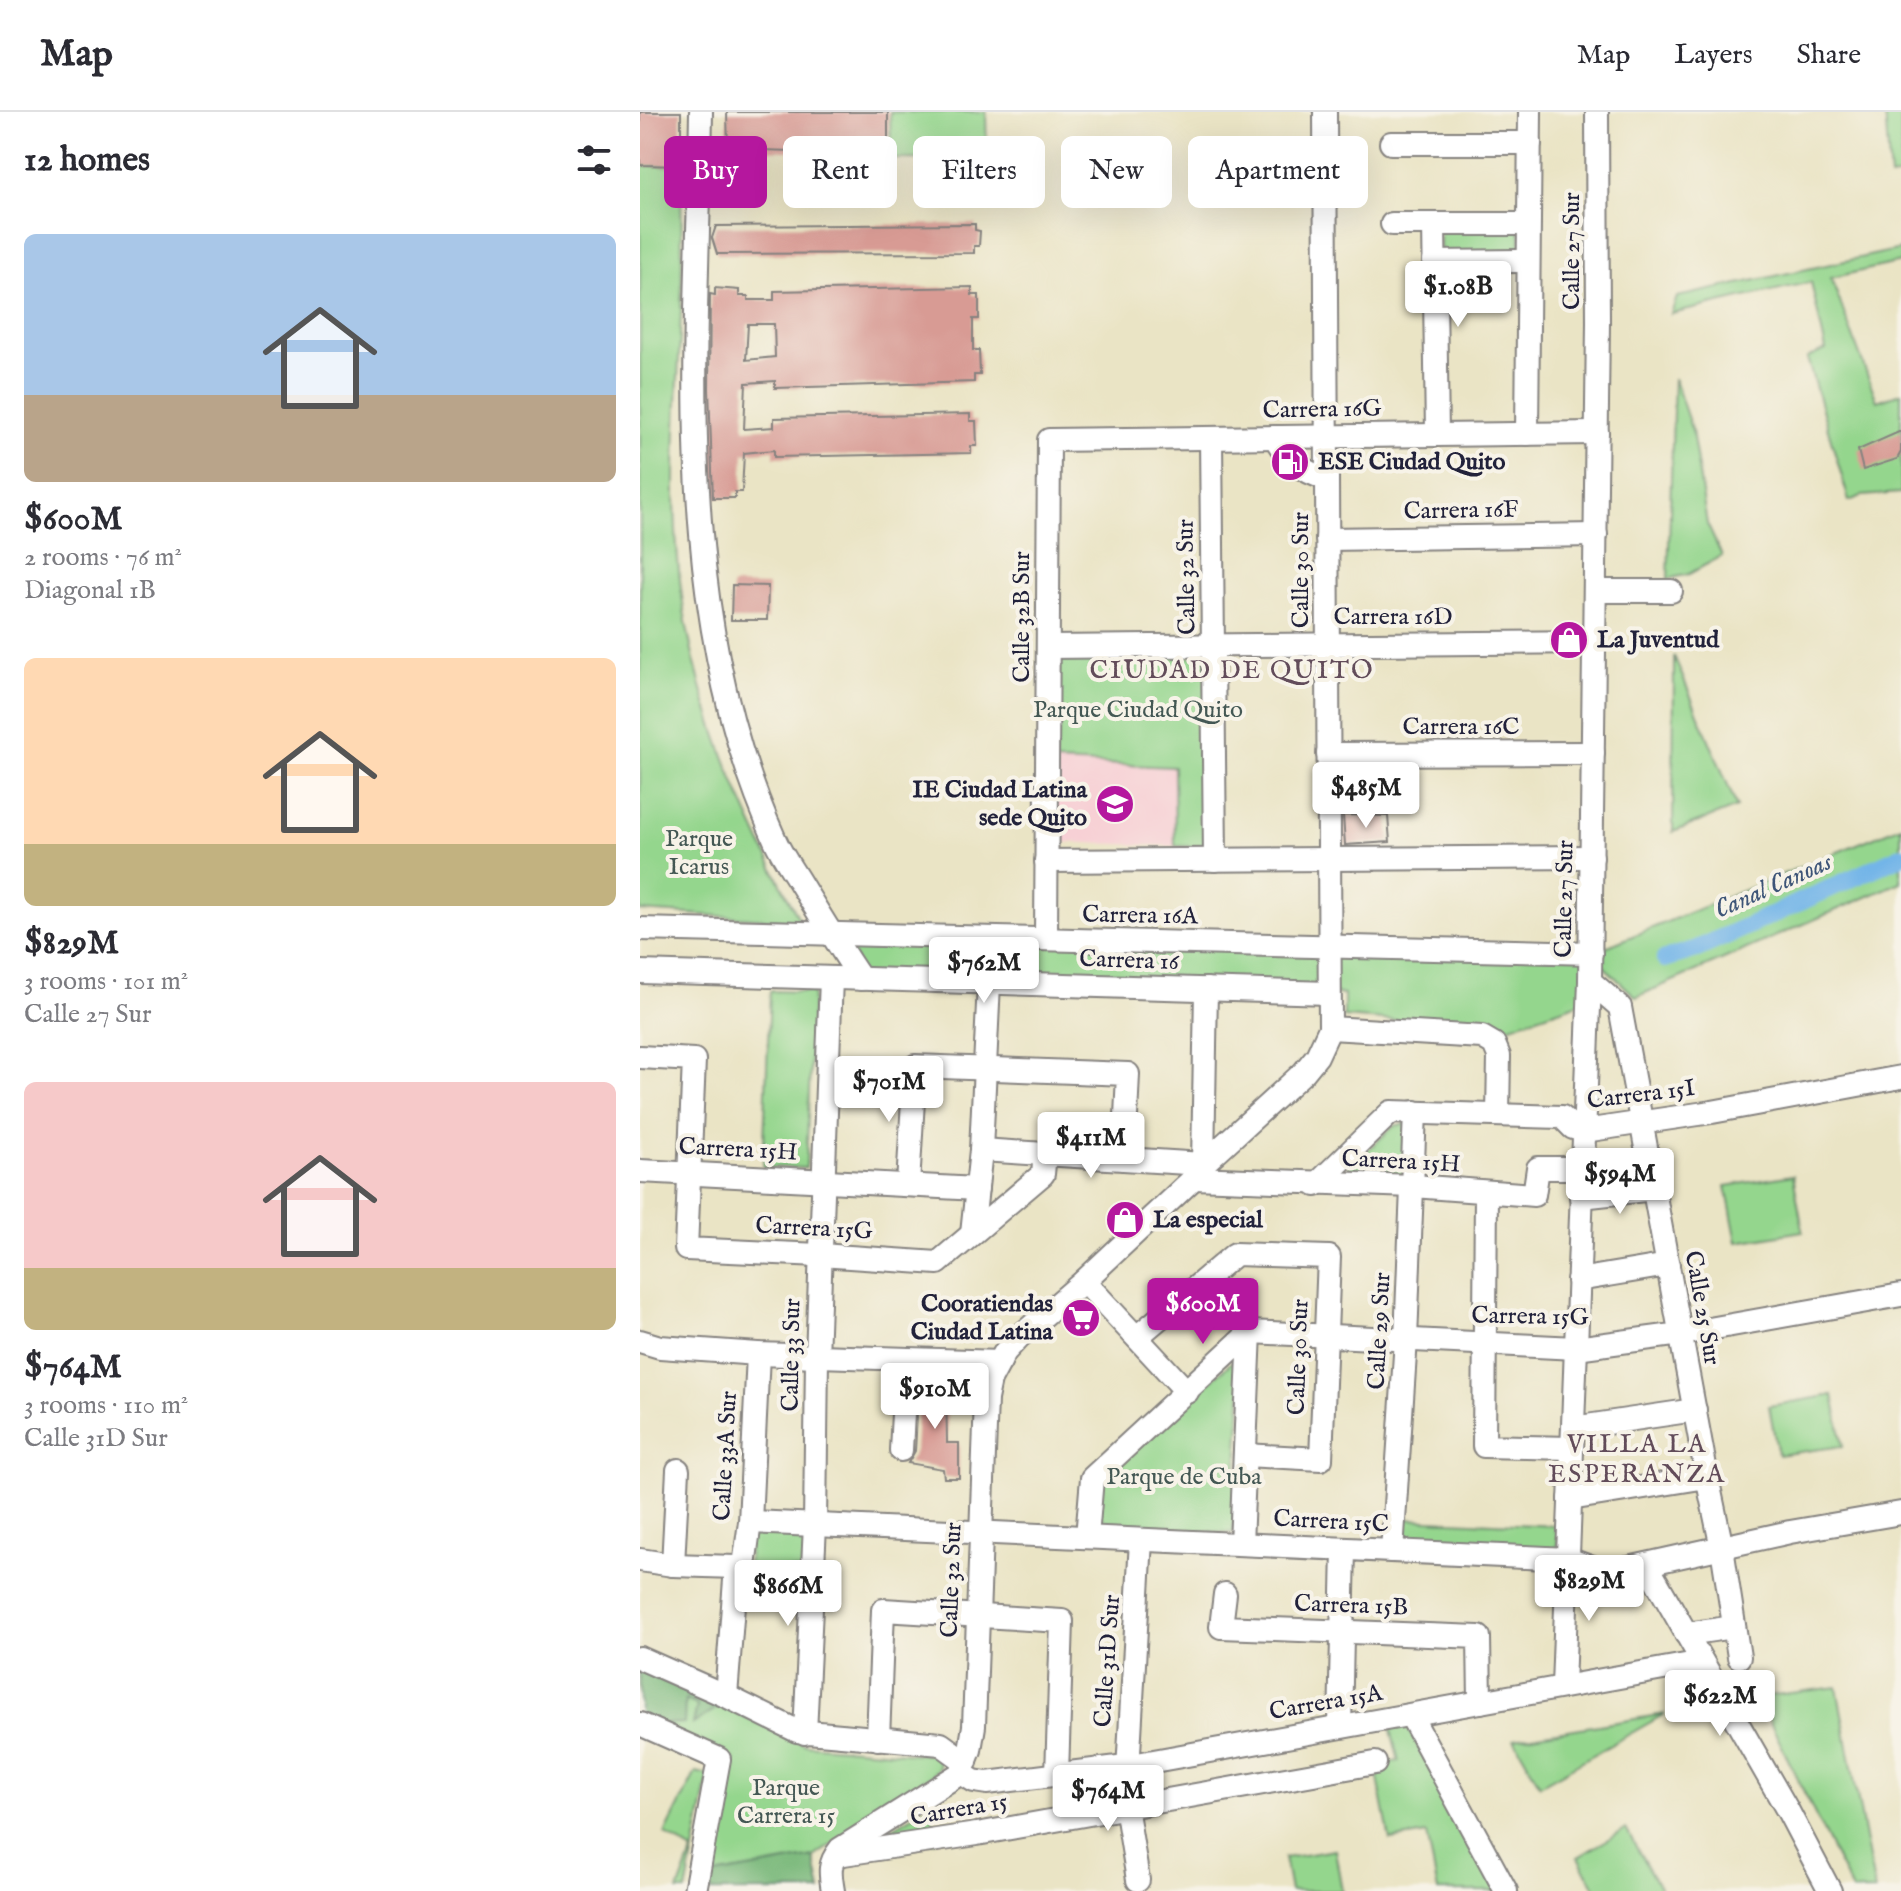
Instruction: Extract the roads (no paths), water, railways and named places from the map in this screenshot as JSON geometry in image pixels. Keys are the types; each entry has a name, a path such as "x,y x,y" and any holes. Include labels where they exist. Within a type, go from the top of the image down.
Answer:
{"street":[{"path":"701,112 695,442 699,528 708,608 721,678 741,751 775,841 861,979"},
{"name":"Calle 30 Sur","path":"1325,112 1330,1028"},
{"path":"1527,434 1530,112"},
{"name":"Calle 27 Sur","path":"1563,1686 1591,953 1597,112"},
{"path":"1391,143 1530,143"},
{"path":"1392,224 1517,224"},
{"path":"1434,224 1437,435"},
{"path":"1434,262 1519,261"},
{"name":"Carrera 16G","path":"1049,440 1597,433"},
{"path":"1275,437 1292,463 1327,479"},
{"name":"Calle 32 Sur","path":"1211,438 1215,860"},
{"name":"Calle 32B Sur","path":"1046,939 1049,440"},
{"name":"Carrera 16F","path":"1327,539 1596,535"},
{"path":"1595,591 1671,591"},
{"name":"Carrera 16D","path":"1048,647 1594,642"},
{"name":"Carrera 16C","path":"1328,754 1593,753"},
{"path":"1046,861 1592,857"},
{"name":"Carrera 16A","path":"640,929 1591,953"},
{"name":"Carrera 16","path":"640,972 1329,993"},
{"name":"Calle 33 Sur","path":"805,1733 815,1525 817,1357 831,978"},
{"name":"Calle 25 Sur","path":"1590,981 1620,1007 1722,1548 1739,1657"},
{"path":"972,1234 981,1150 989,983"},
{"path":"1198,1171 1206,989"},
{"path":"1330,1028 1482,1037 1494,1044 1499,1056 1498,1115"},
{"name":"Calle 32 Sur","path":"963,1767 974,1726 976,1614 986,1399 990,1380 1019,1337 1084,1281 1304,1072 1317,1056 1330,1028"},
{"path":"640,1057 694,1060 689,1174"},
{"path":"908,1185 915,1066 1128,1074 1124,1159"},
{"name":"Carrera 15I","path":"1316,1185 1391,1112 1562,1117 1573,1128 1584,1131 1643,1124 1901,1077"},
{"name":"Calle 29 Sur","path":"1392,1551 1406,1339 1415,1112"},
{"name":"Carrera 15H","path":"981,1150 1124,1159 1316,1185 1413,1186 1534,1195 1538,1168 1582,1168"},
{"path":"972,1234 1043,1174 1045,1154"},
{"name":"Carrera 15H","path":"640,1171 977,1189"},
{"name":"Carrera 15G","path":"689,1174 686,1249 938,1263 972,1234"},
{"path":"1581,1197 1654,1189"},
{"path":"1486,1193 1484,1446 1572,1438 1695,1410"},
{"name":"Calle 30 Sur","path":"1137,1337 1235,1254 1329,1257 1321,1459 1245,1455"},
{"path":"1578,1280 1668,1265"},
{"path":"1084,1281 1187,1392"},
{"name":"Carrera 15G","path":"1250,1332 1576,1348 1681,1334 1901,1295"},
{"path":"1087,1537 1092,1478 1250,1332"},
{"path":"1241,1544 1250,1332"},
{"path":"640,1341 660,1347 758,1354 1000,1362"},
{"name":"Calle 33A Sur","path":"726,1696 736,1572 744,1566 750,1522 758,1354"},
{"path":"901,1450 906,1359"},
{"path":"673,1565 678,1470"},
{"path":"1570,1499 1707,1477"},
{"name":"Carrera 15C","path":"750,1522 1568,1559 1606,1573 1790,1532 1901,1513"},
{"name":"Calle 31D Sur","path":"1138,1880 1126,1806 1126,1766 1141,1540"},
{"path":"1340,1726 1344,1549"},
{"path":"640,1560 813,1582"},
{"path":"1647,1565 1788,1811 1830,1891"},
{"name":"Carrera 15B","path":"1225,1594 1221,1627 1479,1637 1480,1702"},
{"path":"878,1739 883,1610 1062,1621 1057,1774"},
{"path":"1686,1634 1734,1627"},
{"name":"Carrera 15A","path":"640,1658 805,1733 941,1744 974,1781 987,1783 1126,1766 1702,1662"},
{"path":"1411,1716 1506,1891"},
{"path":"640,1724 719,1759 695,1891"},
{"name":"Carrera 15","path":"833,1858 1375,1763"},
{"path":"833,1891 830,1872 833,1858 840,1849 963,1767"}],"waterway":[{"name":"Canal Canoas","path":"1665,959 1697,949 1901,856"}],"place":[{"name":"ESE Ciudad Quito","path":"1290,462"},
{"name":"La Juventud","path":"1569,640"},
{"name":"IE Ciudad Latina sede Quito","path":"1115,804"},
{"name":"La especial","path":"1125,1220"},
{"name":"Cooratiendas Ciudad Latina","path":"1081,1318"}],"district":[{"name":"CIUDAD DE QUITO","path":"1232,670"},
{"name":"VILLA LA ESPERANZA","path":"1637,1459"}],"park label":[{"name":"Parque Ciudad Quito","path":"1138,710"},
{"name":"Parque Icarus","path":"699,853"},
{"name":"Parque de Cuba","path":"1184,1477"},
{"name":"Parque Carrera 15","path":"786,1802"}]}
